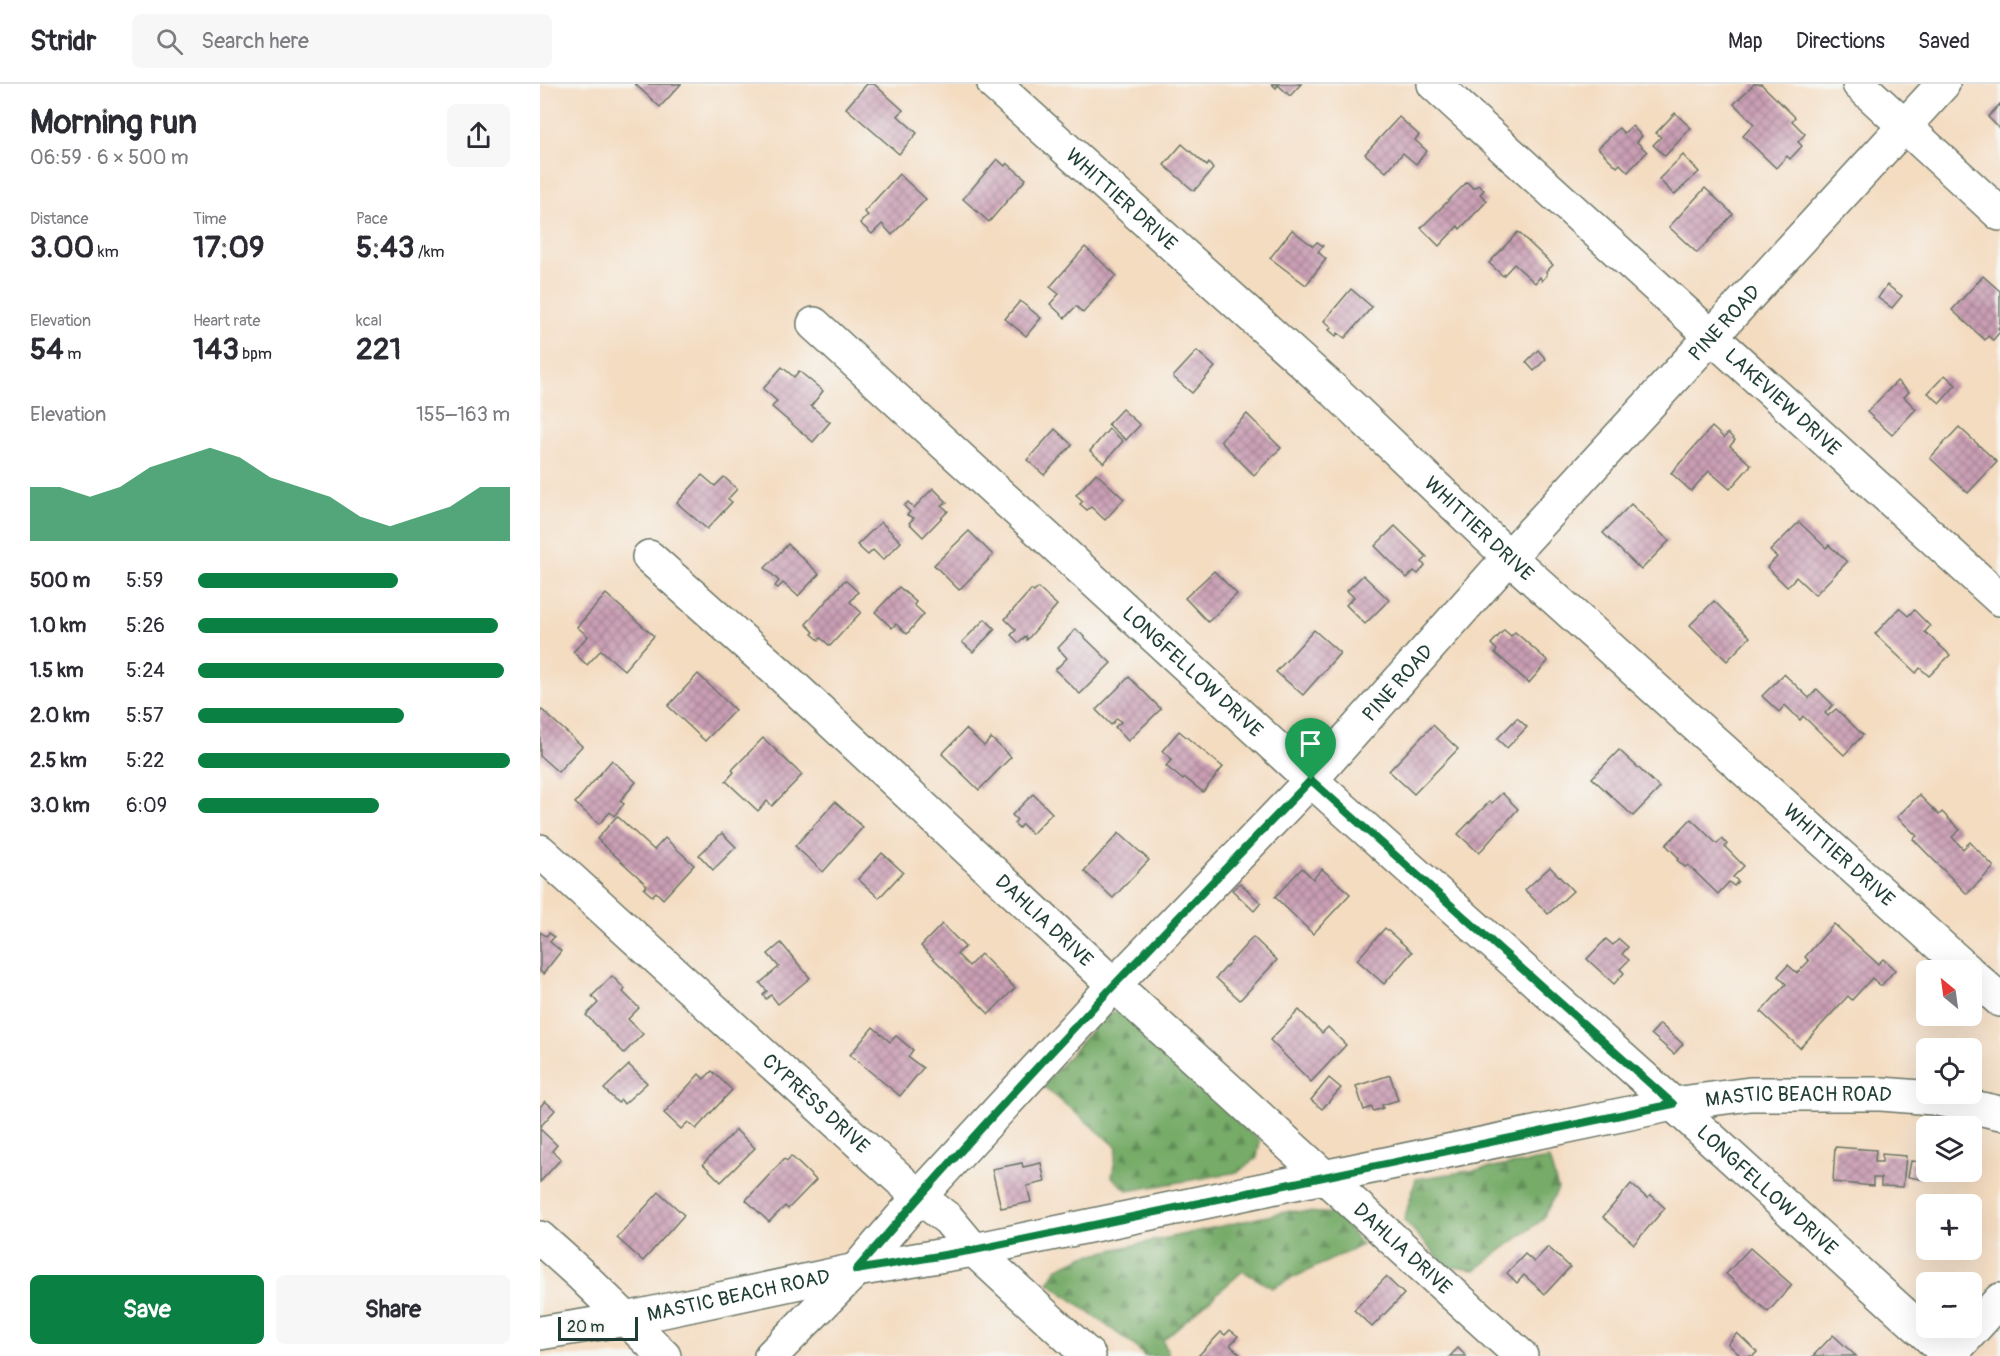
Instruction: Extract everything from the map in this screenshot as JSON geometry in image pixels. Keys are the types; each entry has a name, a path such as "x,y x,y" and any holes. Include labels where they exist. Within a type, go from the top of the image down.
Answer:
{"street":[{"name":"WHITTIER DRIVE","path":"994,84 1338,394 1509,557 1956,960"},
{"name":"LAKEVIEW DRIVE","path":"1434,84 2000,599"},
{"path":"1860,84 2000,214"},
{"name":"PINE ROAD","path":"771,1356 856,1270 919,1197 1113,985 1311,780 1509,557 1943,84"},
{"name":"LONGFELLOW DRIVE","path":"814,324 1311,780 1673,1104 1949,1356"},
{"name":"DAHLIA DRIVE","path":"649,557 779,673 1113,985 1521,1356"},
{"name":"CYPRESS DRIVE","path":"540,851 919,1197 948,1219 974,1250 1089,1356"},
{"path":"1982,984 2000,1000"},
{"name":"MASTIC BEACH ROAD","path":"540,1333 626,1319 856,1270 974,1250 1673,1104 1750,1094 1881,1094 1933,1098 2000,1113"},
{"path":"540,1238 664,1356"},
{"path":"1949,1356 2000,1300"}],"green space":[{"path":"1122,1009 1140,1020 1260,1141 1257,1158 1238,1172 1128,1191 1112,1177 1117,1147 1043,1086 1104,1016"},
{"path":"1549,1159 1558,1189 1542,1220 1475,1270 1446,1266 1404,1220 1416,1179"},
{"path":"1290,1211 1337,1214 1362,1245 1272,1288 1243,1271 1163,1340 1169,1356 1144,1356 1136,1347 1049,1283 1056,1269 1084,1256"}],"building":[{"path":"635,84 681,84 660,107"},
{"path":"867,84 874,84 903,110 898,116 917,133 899,154 846,108"},
{"path":"1272,84 1301,84 1290,96 1278,85 1276,88"},
{"path":"1754,84 1761,84 1795,117 1792,121 1805,134 1798,142 1802,146 1790,159 1787,156 1776,168 1743,136 1754,124 1734,104"},
{"path":"2000,104 2000,129 1988,117"},
{"path":"1675,113 1691,128 1665,156 1653,145 1661,137 1656,133"},
{"path":"1399,117 1419,135 1415,140 1427,151 1416,164 1403,153 1386,172 1365,154"},
{"path":"1632,126 1642,136 1637,142 1647,152 1628,172 1620,164 1617,167 1598,148 1619,128 1624,133"},
{"path":"1182,144 1207,166 1209,163 1213,169 1194,191 1164,165"},
{"path":"1683,155 1699,172 1674,195 1659,179"},
{"path":"997,159 1005,166 1007,163 1026,179 989,222 963,199"},
{"path":"899,174 926,199 892,235 882,224 872,234 860,223 868,215 864,212"},
{"path":"1467,182 1473,188 1479,185 1484,190 1480,194 1487,201 1460,229 1458,226 1439,246 1421,228"},
{"path":"1705,188 1733,214 1697,253 1669,227"},
{"path":"1292,230 1313,246 1317,242 1323,246 1318,252 1326,259 1306,285 1270,258"},
{"path":"1518,232 1553,265 1546,272 1547,275 1542,281 1540,277 1535,283 1514,264 1503,276 1489,263"},
{"path":"1085,247 1116,275 1083,313 1076,306 1065,318 1050,304 1059,294 1050,287"},
{"path":"1983,276 2000,291 2000,325 1998,328 2000,332 1993,340 1988,336 1985,340 1952,310"},
{"path":"1887,285 1902,296 1892,308 1878,298"},
{"path":"1351,289 1372,307 1345,338 1338,333 1336,336 1329,330 1332,327 1324,321"},
{"path":"1020,301 1041,318 1026,336 1005,319"},
{"path":"1538,350 1546,359 1534,371 1526,362"},
{"path":"1197,351 1215,367 1192,393 1173,377"},
{"path":"782,367 794,377 799,371 823,391 811,406 830,422 813,442 772,407 777,401 763,389"},
{"path":"1945,375 1956,385 1940,403 1928,393"},
{"path":"1897,381 1909,392 1904,397 1916,409 1892,435 1867,412"},
{"path":"1122,409 1140,425 1126,440 1108,424"},
{"path":"1247,414 1281,448 1254,475 1220,441"},
{"path":"1712,427 1724,438 1728,433 1735,440 1730,446 1751,465 1730,489 1709,471 1691,491 1671,473"},
{"path":"1959,427 1997,462 1968,493 1930,458"},
{"path":"1055,429 1072,445 1044,475 1027,460"},
{"path":"1109,429 1123,441 1104,463 1090,451"},
{"path":"1096,473 1124,499 1105,520 1091,507 1087,510 1080,504 1083,501 1076,495"},
{"path":"702,475 715,486 724,477 737,489 728,499 732,502 707,529 677,503"},
{"path":"933,488 947,502 941,505 948,511 923,537 909,523 914,518 907,515 910,512 904,506 908,502 914,508"},
{"path":"1631,504 1669,541 1641,570 1603,533"},
{"path":"881,522 901,542 883,560 873,550 868,555 857,545"},
{"path":"1799,522 1826,548 1829,545 1847,562 1815,595 1796,577 1787,587 1767,567 1777,557 1770,551"},
{"path":"1395,526 1427,557 1422,562 1425,566 1418,574 1414,571 1407,578 1375,546"},
{"path":"969,531 993,555 959,590 934,565"},
{"path":"788,544 819,574 798,596 783,583 778,588 775,586 779,581 765,568"},
{"path":"1214,571 1237,594 1208,622 1185,598"},
{"path":"1363,575 1389,600 1365,624 1346,605 1354,597 1347,591"},
{"path":"845,580 858,592 850,602 861,612 830,646 812,634 814,632 806,624"},
{"path":"899,587 916,602 914,605 924,614 907,634 896,624 892,628 875,612"},
{"path":"1038,588 1057,605 1027,640 1026,636 1019,643 1011,635 1016,630 1005,619 1031,590 1034,592"},
{"path":"606,594 654,636 624,670 601,650 587,665 573,652 588,636 577,627"},
{"path":"1714,601 1750,637 1727,661 1690,625"},
{"path":"1899,608 1908,616 1914,610 1930,626 1925,632 1950,655 1929,676 1920,668 1916,673 1875,634"},
{"path":"985,619 995,629 973,652 962,642"},
{"path":"1076,629 1111,663 1080,694 1055,670 1067,658 1058,648"},
{"path":"1314,630 1340,653 1303,695 1276,672"},
{"path":"1504,630 1511,636 1515,632 1548,661 1529,683 1495,653 1497,650 1491,644"},
{"path":"698,674 735,710 705,741 668,706"},
{"path":"1784,674 1809,698 1817,689 1833,705 1825,713 1828,716 1836,709 1863,735 1844,755 1803,716 1800,720 1785,705 1779,712 1762,696"},
{"path":"1129,677 1161,709 1128,741 1115,727 1121,722 1117,718 1111,725 1096,710"},
{"path":"542,710 582,746 558,772 540,756 540,712"},
{"path":"1517,718 1527,727 1507,748 1497,739"},
{"path":"1433,725 1458,749 1414,794 1389,771"},
{"path":"966,729 984,746 991,738 1011,757 979,790 942,754"},
{"path":"1179,731 1223,767 1203,792 1166,766 1172,759 1162,751"},
{"path":"763,738 802,775 772,806 767,801 758,811 726,781 734,772 732,770"},
{"path":"1619,750 1660,788 1633,816 1592,778"},
{"path":"612,760 636,782 620,801 624,804 614,816 610,812 599,824 575,803"},
{"path":"1502,793 1518,809 1479,853 1458,834 1489,802 1492,803"},
{"path":"1033,794 1052,813 1032,834 1022,824 1019,828 1014,823 1017,820 1012,815"},
{"path":"1919,795 1939,815 1942,812 1960,830 1952,837 1963,849 1970,842 1994,867 1967,894 1913,839 1917,836 1897,817"},
{"path":"835,802 863,827 823,872 795,846"},
{"path":"617,816 654,850 665,838 694,865 663,899 656,892 652,896 644,889 647,885 597,839"},
{"path":"1691,819 1717,844 1722,839 1727,844 1725,847 1744,866 1733,877 1738,881 1734,886 1729,882 1718,894 1688,865 1685,867 1677,860 1679,858 1666,845"},
{"path":"722,833 736,847 713,870 699,855"},
{"path":"1119,833 1149,860 1113,898 1084,871"},
{"path":"882,853 903,872 879,898 858,879"},
{"path":"1550,867 1573,891 1548,914 1525,890"},
{"path":"1302,868 1313,879 1322,869 1350,894 1313,934 1275,897"},
{"path":"1240,883 1261,903 1254,911 1232,890"},
{"path":"942,924 965,947 957,954 969,966 981,954 1015,988 989,1014 921,946"},
{"path":"1834,924 1878,964 1883,959 1895,970 1881,986 1872,978 1852,1000 1848,996 1800,1048 1761,1012 1786,984 1778,976 1788,965 1797,973 1809,961 1805,957"},
{"path":"1385,928 1412,952 1384,984 1357,960"},
{"path":"540,932 546,936 549,933 554,937 550,942 561,951 543,974 540,971"},
{"path":"1253,937 1277,960 1240,1000 1216,978"},
{"path":"1606,939 1613,945 1619,939 1628,947 1622,954 1629,960 1620,969 1624,973 1614,984 1587,959"},
{"path":"781,943 810,978 778,1004 771,995 766,999 763,995 767,991 760,983 779,967 768,954"},
{"path":"612,976 625,989 623,992 639,1008 628,1019 643,1034 624,1053 586,1015 598,1003 592,996"},
{"path":"1299,1010 1322,1033 1328,1027 1346,1045 1311,1082 1270,1040"},
{"path":"1660,1024 1683,1044 1674,1054 1651,1034"},
{"path":"873,1027 890,1042 896,1036 913,1050 908,1057 923,1068 900,1096 850,1055"},
{"path":"629,1065 647,1083 624,1104 621,1100 618,1103 604,1089"},
{"path":"712,1071 732,1090 696,1129 688,1122 681,1129 664,1113 699,1074 704,1079"},
{"path":"1390,1075 1398,1100 1382,1105 1383,1108 1373,1111 1372,1107 1364,1110 1356,1086"},
{"path":"1329,1078 1341,1088 1322,1109 1311,1100"},
{"path":"545,1101 555,1110 540,1127 540,1107"},
{"path":"540,1129 557,1145 552,1151 561,1159 540,1182"},
{"path":"736,1130 755,1148 721,1182 703,1164"},
{"path":"1835,1147 1876,1150 1875,1162 1882,1162 1882,1154 1906,1156 1903,1187 1881,1186 1881,1178 1873,1178 1873,1186 1833,1182"},
{"path":"791,1156 816,1180 788,1209 785,1206 769,1222 746,1200 784,1159 787,1161"},
{"path":"1911,1161 1916,1161 1916,1178 1908,1177"},
{"path":"1022,1163 1023,1167 1041,1163 1045,1182 1027,1186 1031,1202 1001,1208 992,1169"},
{"path":"1631,1184 1647,1198 1651,1195 1665,1208 1634,1244 1603,1217"},
{"path":"659,1192 684,1215 643,1261 617,1238"},
{"path":"1548,1247 1570,1267 1545,1294 1524,1275 1517,1283 1507,1273 1525,1254 1534,1262"},
{"path":"1750,1248 1792,1285 1768,1312 1726,1274"},
{"path":"1386,1277 1404,1294 1372,1327 1354,1310"},
{"path":"1230,1330 1238,1336 1231,1346 1242,1356 1198,1356 1221,1332 1225,1335"},
{"path":"1737,1333 1757,1352 1753,1356 1741,1356 1728,1344"},
{"path":"1833,1335 1856,1356 1813,1356"},
{"path":"1458,1348 1466,1356 1450,1356"}],"route":[{"path":"1311,780 1673,1104 974,1250 856,1270 919,1197 1113,985 1311,780"}]}
